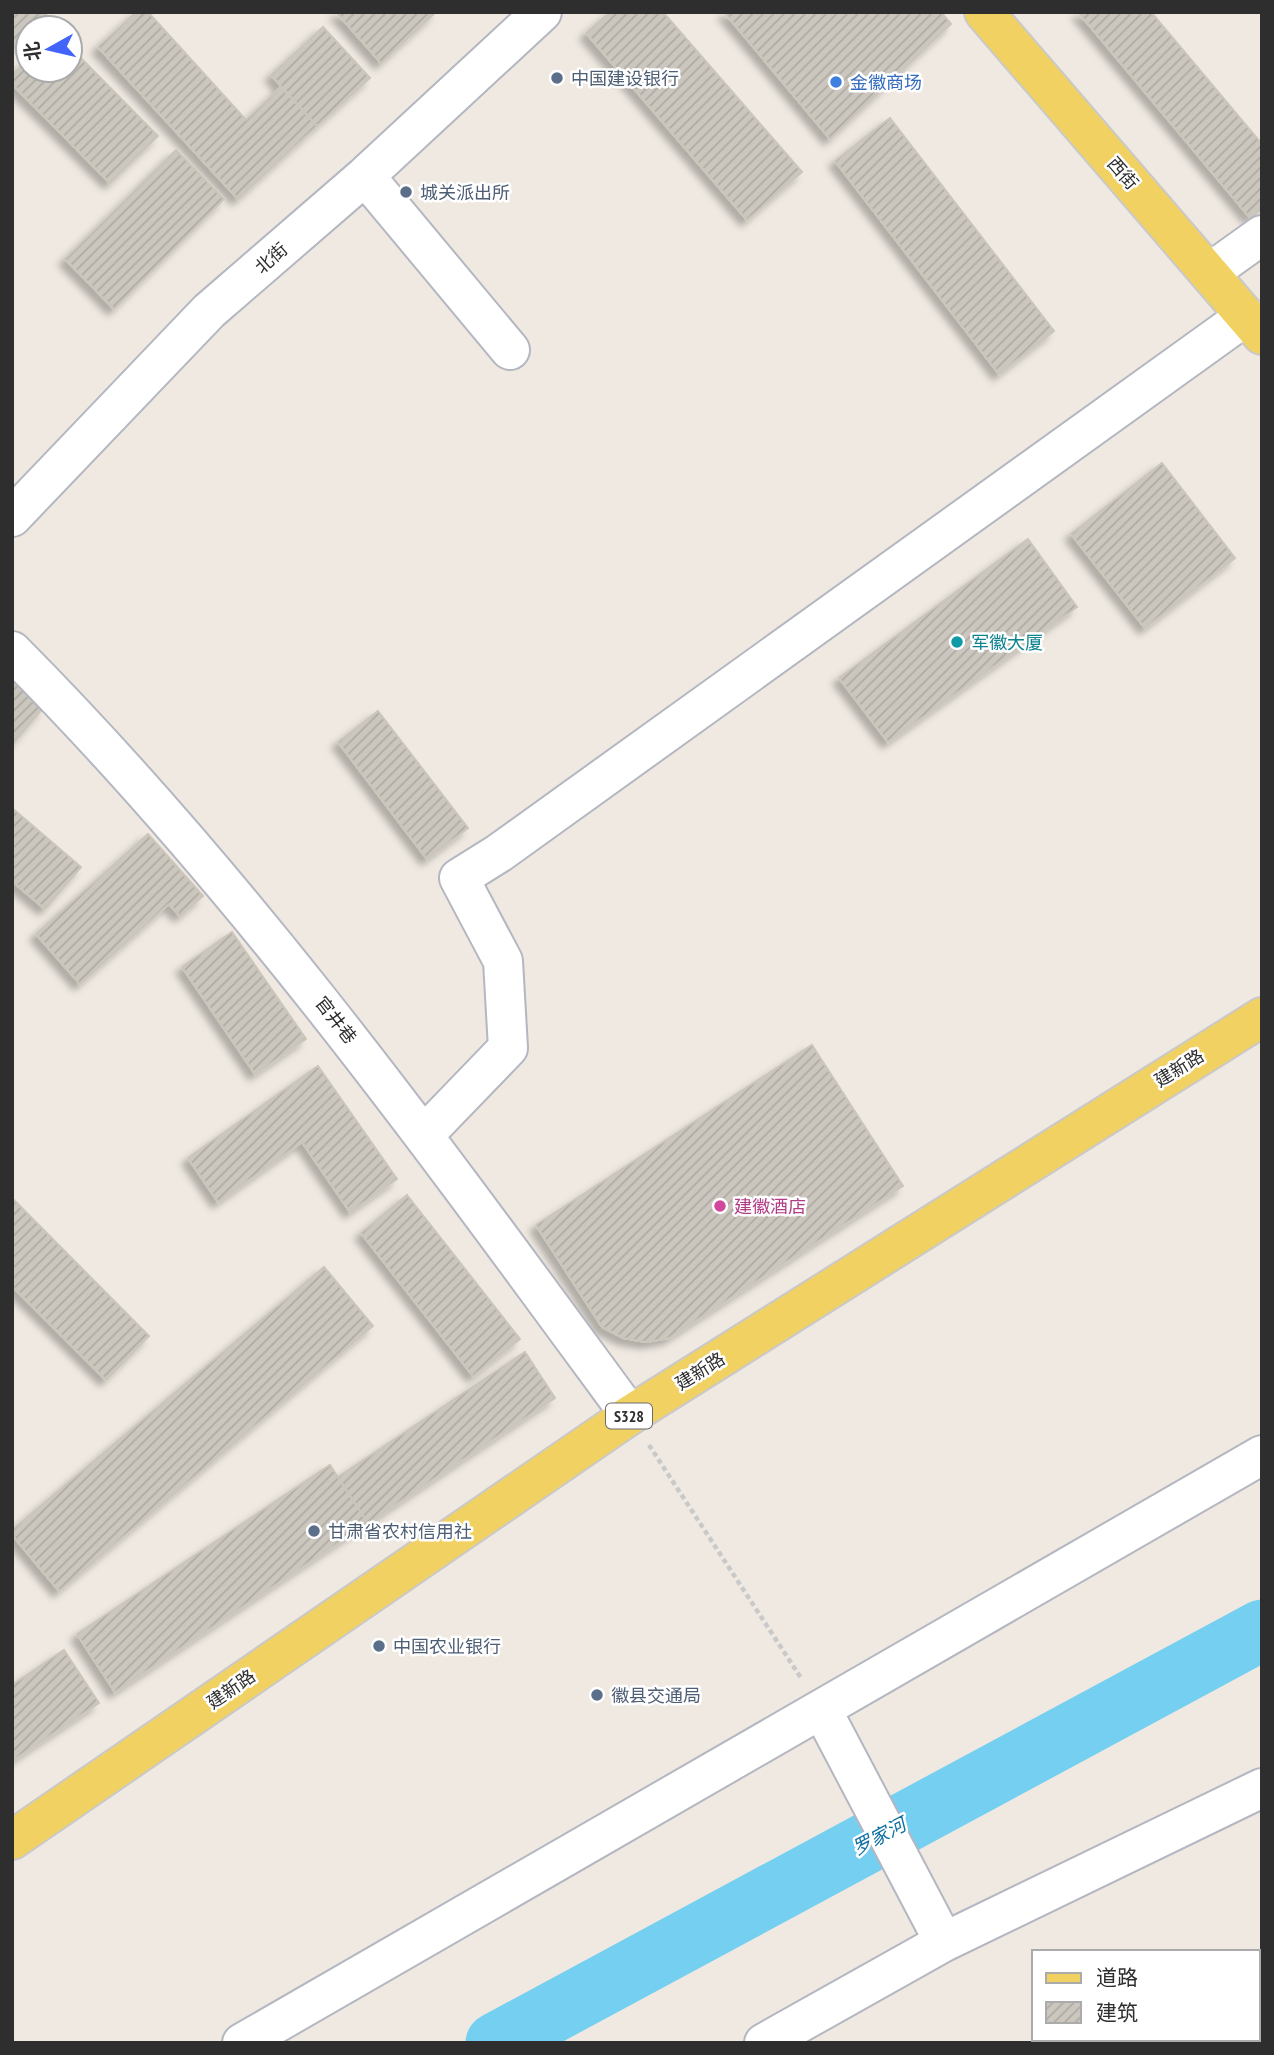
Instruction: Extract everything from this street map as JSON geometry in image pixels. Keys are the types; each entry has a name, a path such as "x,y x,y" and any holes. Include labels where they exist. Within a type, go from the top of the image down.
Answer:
{"main road":[{"name":"西街","path":"984,12 1254,325"},
{"name":"建新路","path":"12,1840 630,1415 1262,1017"}],"street":[{"name":"北街","path":"12,517 209,311 365,176 542,12"},
{"path":"365,176 510,350"},
{"path":"1209,273 1262,235"},
{"path":"424,1135 508,1048 503,961 459,878 499,853 1254,325"},
{"name":"官井巷","path":"12,651 90,729 304,979 424,1135 630,1415"},
{"path":"242,2043 1262,1455"},
{"path":"822,1710 944,1942"},
{"path":"764,2043 944,1942 1262,1788"}],"path":[{"path":"630,1415 822,1710"}],"building":[{"path":"12,12 44,12 46,14 14,14 12,50"},
{"path":"136,12 148,12 246,120 281,87 317,126 238,199 98,47"},
{"path":"336,12 436,12 381,63"},
{"path":"610,12 663,12 802,172 747,220 586,33"},
{"name":"金徽商场","path":"724,12 941,12 951,24 830,139"},
{"path":"1078,12 1151,12 1262,144 1262,209 1250,218"},
{"path":"323,27 370,78 317,126 271,75"},
{"path":"84,61 158,136 110,183 12,84 14,73 14,84 84,84"},
{"path":"890,118 1054,331 999,374 835,161"},
{"path":"176,150 224,199 114,309 65,259"},
{"path":"1162,463 1235,558 1145,628 1071,534"},
{"name":"军徽大厦","path":"1028,539 1077,607 888,742 839,678"},
{"path":"12,681 43,708 12,745"},
{"path":"378,711 468,828 427,859 338,742"},
{"path":"12,808 81,867 45,909 12,881"},
{"path":"148,834 203,896 180,916 169,904 80,984 36,934"},
{"path":"232,932 306,1039 255,1074 182,967"},
{"name":"建徽酒店","path":"812,1045 903,1186 669,1338 646,1342 623,1338 602,1327 536,1225"},
{"path":"318,1066 397,1179 350,1212 302,1142 218,1202 188,1158"},
{"path":"407,1195 520,1339 473,1376 361,1233"},
{"path":"12,1198 149,1336 106,1380 12,1286"},
{"path":"324,1267 373,1326 59,1591 12,1535 12,1530"},
{"path":"525,1352 555,1398 368,1523 338,1477"},
{"path":"330,1465 368,1523 115,1692 77,1634"},
{"path":"64,1650 99,1703 12,1761 12,1685"}],"waterway":[{"name":"罗家河","path":"496,2043 1262,1630"}],"place":[{"name":"中国建设银行","path":"557,78"},
{"name":"金徽商场","path":"836,82"},
{"name":"城关派出所","path":"406,192"},
{"name":"军徽大厦","path":"957,642"},
{"name":"建徽酒店","path":"720,1206"},
{"name":"甘肃省农村信用社","path":"314,1531"},
{"name":"中国农业银行","path":"379,1646"},
{"name":"徽县交通局","path":"597,1695"}]}
